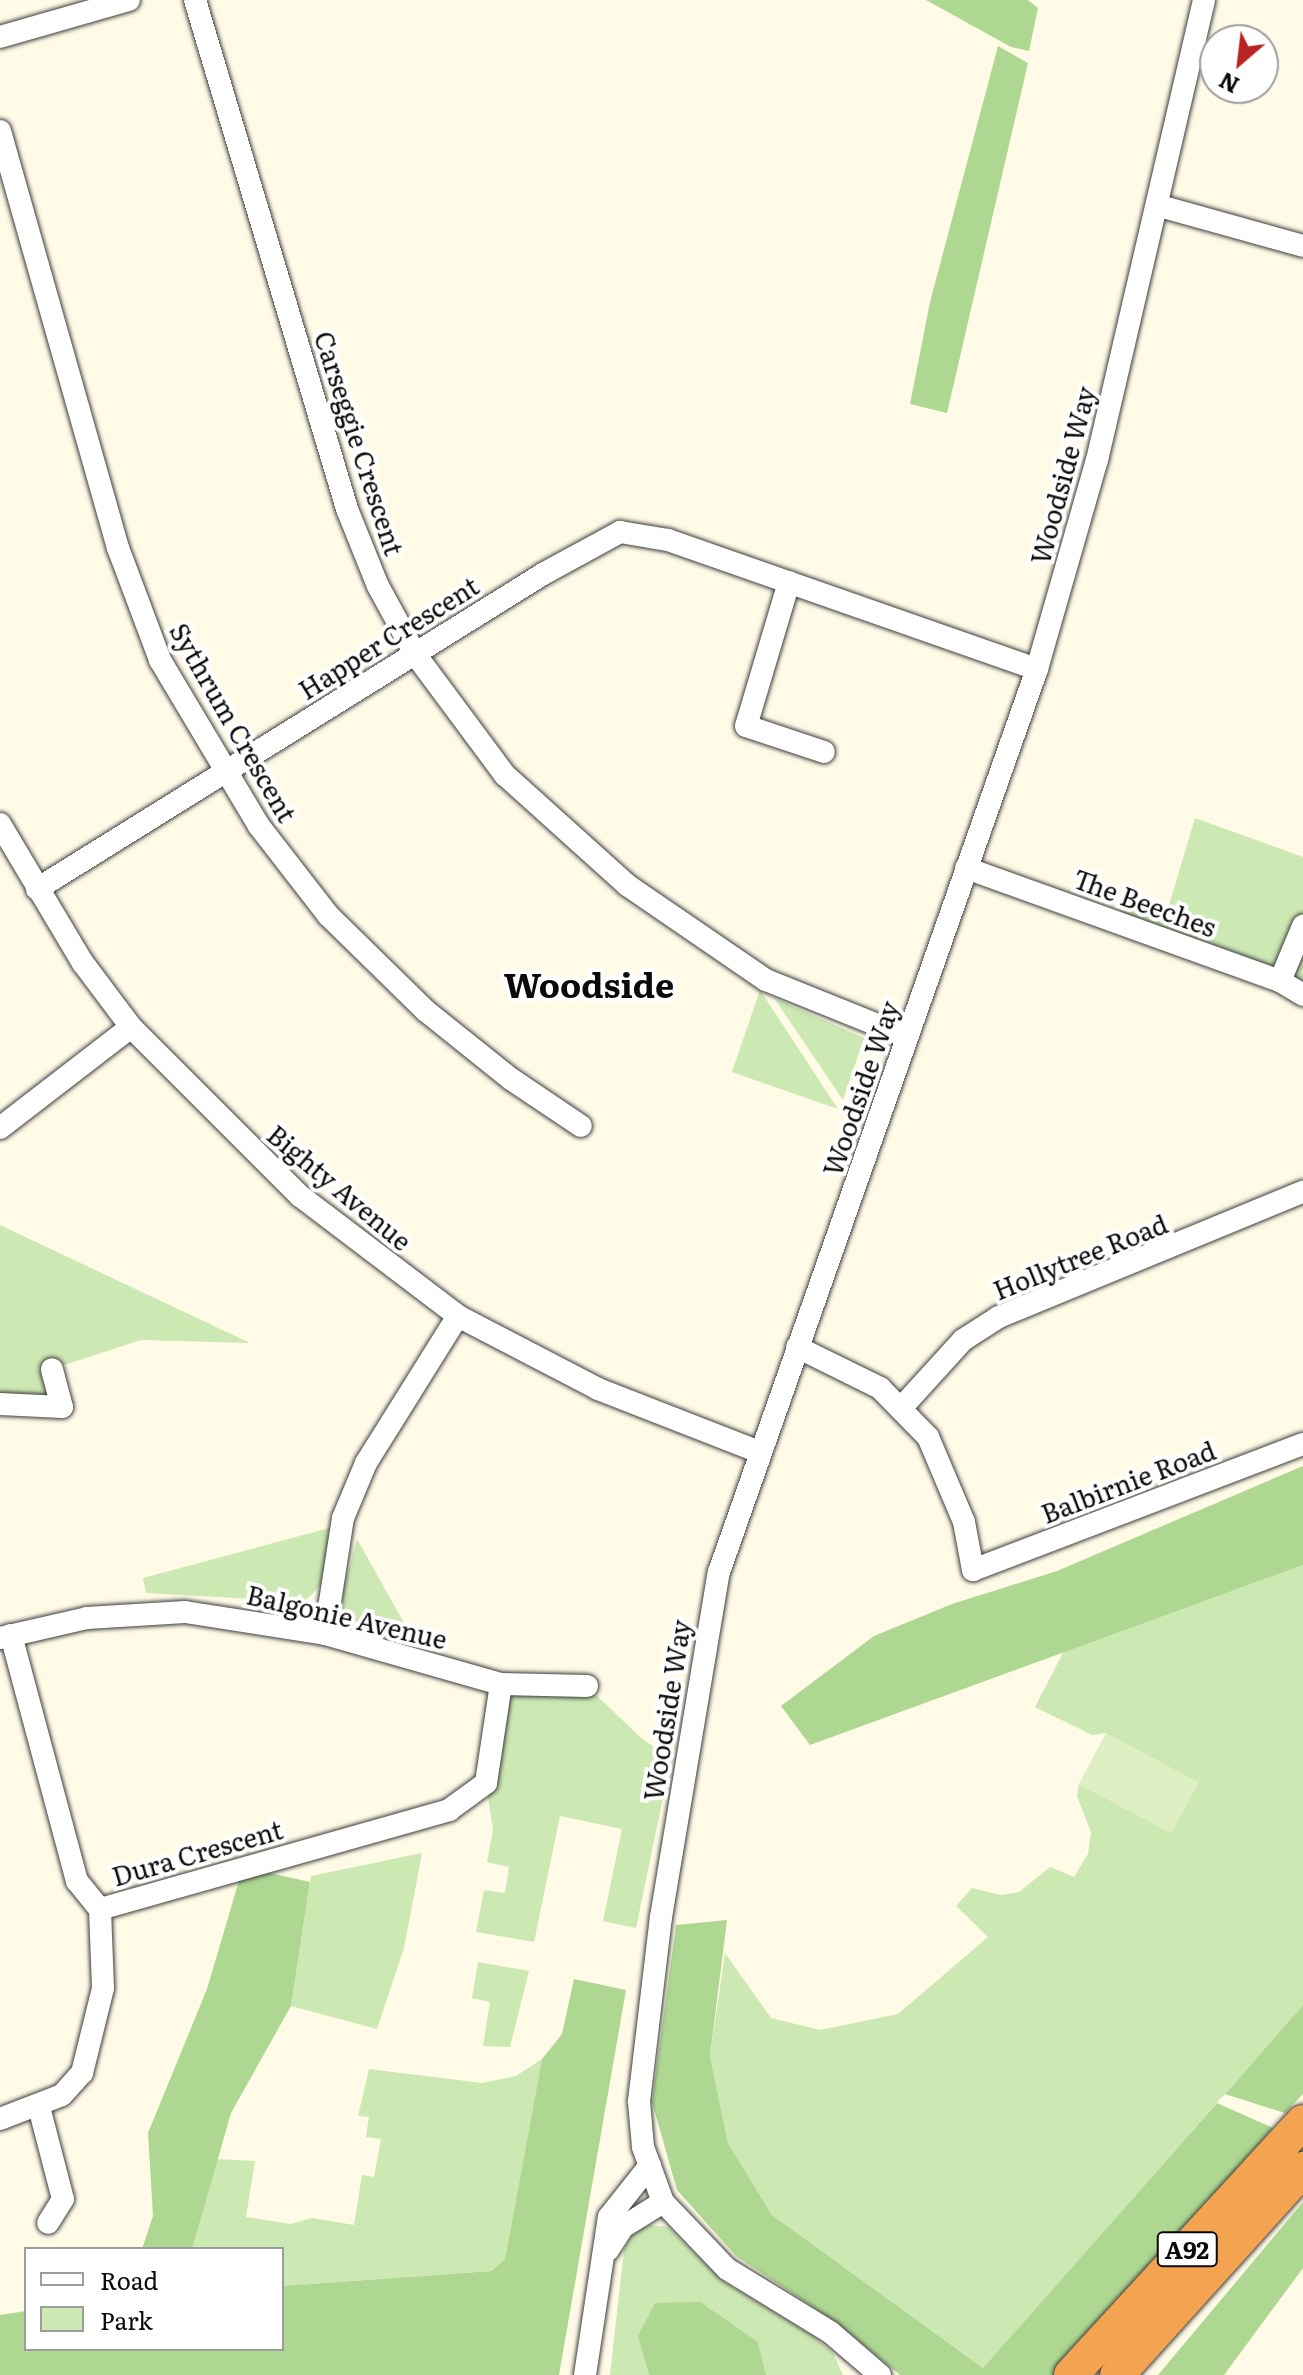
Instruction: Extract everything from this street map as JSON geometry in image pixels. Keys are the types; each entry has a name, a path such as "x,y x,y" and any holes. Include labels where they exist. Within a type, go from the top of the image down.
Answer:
{"highway":[{"name":"A92","path":"1071,2375 1303,2122"},
{"name":"A92","path":"1117,2375 1303,2169"},
{"name":"A92","path":"1135,2375 1175,2314"}],"street":[{"path":"0,37 129,0"},
{"name":"Carseggie Crescent","path":"195,0 347,509 378,586 415,654 505,775 627,885 766,980 907,1037"},
{"name":"Woodside Way","path":"663,2202 650,2165 639,2101 670,1857 719,1572 1037,669 1084,509 1160,206 1204,0"},
{"name":"Sythrum Crescent","path":"0,131 118,548 160,660 291,870 373,963 468,1046 581,1126"},
{"path":"1160,206 1303,246"},
{"name":"Happer Crescent","path":"37,889 415,654 620,532 647,533 1037,669"},
{"path":"789,582 746,726 824,752"},
{"name":"Bighty Avenue","path":"0,824 37,889 131,1027 300,1196 458,1316 598,1389 760,1452"},
{"name":"The Beeches","path":"966,868 1280,981 1303,995"},
{"path":"1280,981 1303,926"},
{"path":"0,1128 131,1027"},
{"name":"Hollytree Road","path":"903,1406 963,1340 999,1317 1303,1192"},
{"path":"325,1634 343,1518 360,1477 393,1414 458,1316"},
{"path":"797,1347 880,1388 903,1406"},
{"path":"0,1404 62,1407 52,1369"},
{"name":"Balbirnie Road","path":"903,1406 928,1437 945,1473 964,1522 973,1570 1303,1444"},
{"name":"Balgonie Avenue","path":"5,1636 141,1612 242,1619 325,1634 501,1684 587,1686"},
{"name":"Dura Crescent","path":"5,1636 77,1881 100,1909 449,1810 486,1783 501,1684"},
{"path":"0,2119 39,2107 62,2095 82,2073 103,1988 100,1909"},
{"path":"39,2107 63,2199 48,2223"},
{"path":"585,2375 609,2217 650,2165"},
{"path":"603,2257 623,2227 663,2202 727,2269 858,2365 880,2375"}],"green space":[{"path":"926,0 1028,0 1038,8 1029,51 1011,47"},
{"path":"998,46 1028,63 947,413 910,404 930,302"},
{"path":"1195,818 1303,857 1303,995 1095,914 1169,905"},
{"path":"760,990 838,1109 732,1072"},
{"path":"774,998 864,1038 843,1100"},
{"path":"0,1225 250,1343 141,1340 52,1369 62,1407 0,1404"},
{"path":"1303,1466 1303,1565 810,1745 781,1706 874,1636 952,1604 1057,1571"},
{"path":"333,1527 321,1585 304,1602 146,1593 143,1578"},
{"path":"357,1539 413,1639 358,1623 343,1611 343,1590"},
{"path":"1303,1565 1303,2005 983,2368 772,2215 728,2143 710,2056 725,1953 771,2018 820,2030 898,2014 988,1937 956,1906 972,1888 1001,1895 1019,1892 1050,1867 1074,1877 1088,1854 1091,1832 1077,1796 1079,1784 1172,1833 1106,1733 1092,1735 1035,1707 1064,1651"},
{"path":"501,1684 587,1686 640,1737 671,1759 636,1928 603,1921 622,1829 560,1816 534,1942 476,1932 484,1890 505,1893 509,1867 487,1862 493,1830 486,1783"},
{"path":"1106,1733 1199,1782 1171,1834 1079,1784"},
{"path":"422,1853 404,1948 377,2029 291,2006 311,1876"},
{"path":"243,1867 310,1882 291,2006 231,2113 193,2247 143,2247 153,2216 148,2133 207,1989"},
{"path":"727,1920 710,2056 728,2143 772,2215 983,2368 1217,2103 1273,2128 1057,2375 900,2375 836,2322 736,2256 677,2190 652,2102 676,1925"},
{"path":"478,1962 529,1971 510,2047 483,2046 490,2002 472,1998"},
{"path":"574,1979 626,1990 559,2375 0,2375 0,2315 24,2311 24,2351 284,2351 284,2286 491,2271 505,2259 542,2059 562,2034"},
{"path":"1303,2005 1303,2094 1285,2113 1225,2094"},
{"path":"542,2059 505,2259 490,2271 284,2286 284,2247 193,2247 217,2159 255,2161 246,2217 291,2224 312,2218 354,2225 362,2175 374,2177 381,2139 366,2137 369,2117 358,2116 369,2069 482,2083 516,2076"},
{"path":"1303,2202 1303,2268 1224,2375 1158,2375"},
{"path":"650,2225 668,2227 724,2282 812,2335 833,2353 843,2375 766,2375 758,2342 639,2336 649,2375 610,2375 624,2250 633,2233"},
{"path":"700,2302 758,2342 766,2375 649,2375 638,2336 655,2303"}],"district":[{"name":"Woodside","path":"589,984"}]}
